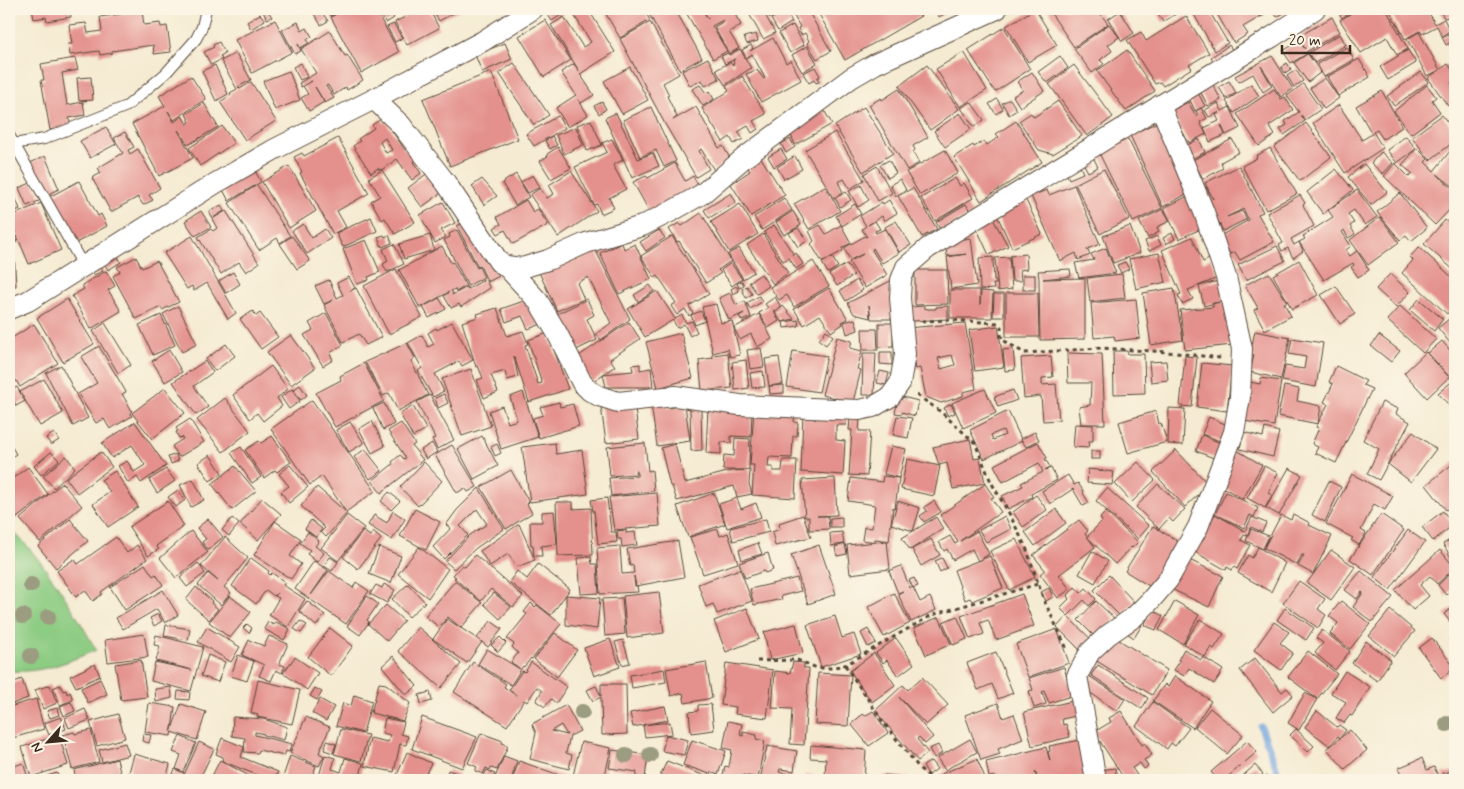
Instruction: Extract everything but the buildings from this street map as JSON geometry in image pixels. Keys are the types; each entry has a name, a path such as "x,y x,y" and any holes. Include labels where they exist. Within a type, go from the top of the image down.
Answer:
{"street":[{"path":"9,309 28,301 82,265 266,153 374,99 483,41 533,9"},
{"path":"506,266 522,268 548,260 586,243 642,226 672,211 702,194 744,158 851,78 875,64 998,9"},
{"path":"374,99 401,125 446,183 499,262 506,266 538,301 557,333 582,383 590,391 618,402 675,396 740,405 802,406 858,410 873,407 890,397 900,383 905,354 900,280 906,267 916,257 1315,9"},
{"path":"1096,780 1077,676 1090,652 1108,635 1134,616 1168,580 1198,527 1234,432 1240,397 1242,349 1226,277 1204,212 1160,105"}],"lane":[{"path":"82,265 11,140 44,139 127,106 166,73 196,40 202,27 206,9"}],"path":[{"path":"903,322 949,320 998,324 1001,328 1003,340 1024,353 1102,348 1167,352 1242,360"},
{"path":"900,383 941,412 975,443 991,482 1027,550 1049,614 1062,635 1070,655 1072,670 1077,676"},
{"path":"758,662 797,660 818,668 845,665 932,615 1038,584"},
{"path":"845,665 883,722 920,769 934,780"}],"green space":[{"path":"9,528 22,540 46,569 96,650 43,669 9,671"}],"waterway":[{"path":"1261,727 1281,780"}]}
